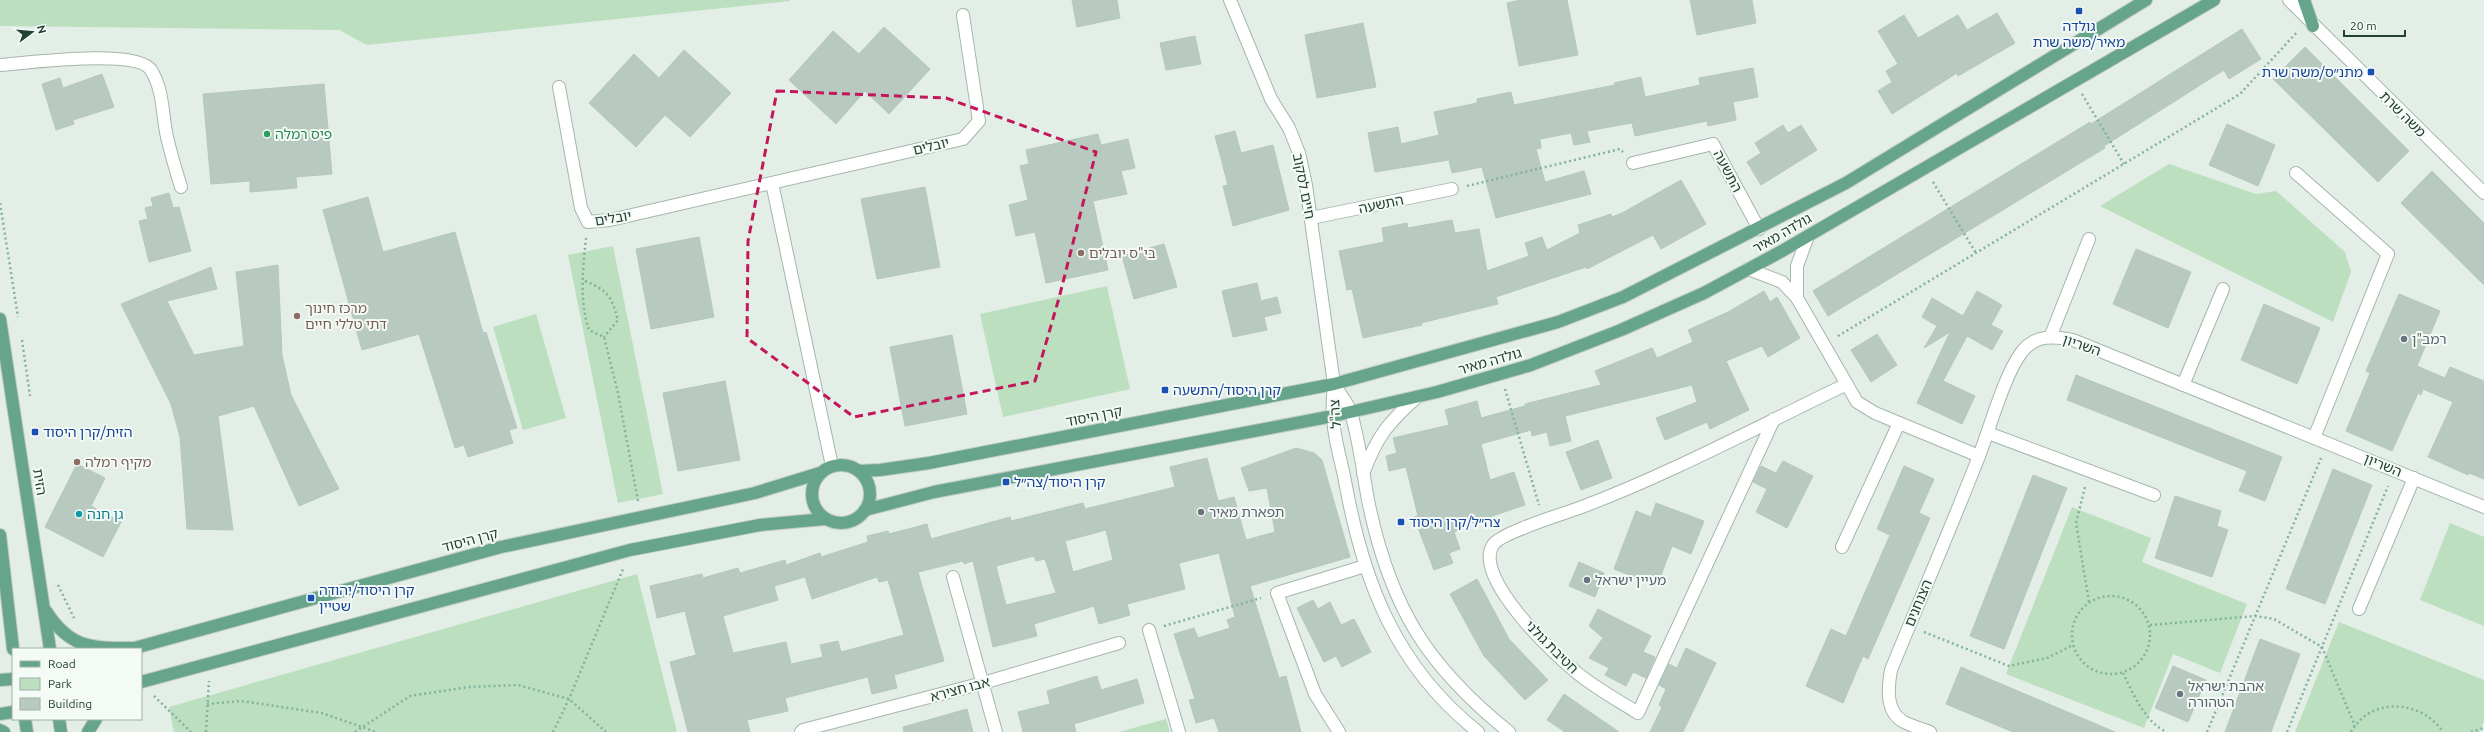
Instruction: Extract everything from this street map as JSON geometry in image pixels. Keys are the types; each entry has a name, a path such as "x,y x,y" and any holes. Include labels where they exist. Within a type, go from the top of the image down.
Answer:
{"main road":[{"name":"גולדה מאיר","path":"1334,384 1558,322 1623,297 1759,229 1846,183 2146,0"},
{"name":"גולדה מאיר","path":"1333,416 1417,396 1531,365 1621,330 1704,294 1808,236 2214,0"},
{"path":"2304,0 2310,23"},
{"name":"הזית","path":"0,319 50,648"},
{"name":"קרן היסוד","path":"859,471 880,470 929,463 1334,384"},
{"path":"865,510 934,492 1333,416"},
{"path":"846,465 859,471 868,482 870,489 865,510 860,516 847,523 832,522 825,519 815,508 811,493 820,473 832,466 846,465"},
{"name":"קרן היסוד","path":"136,648 501,547 641,516 755,493 820,473"},
{"path":"142,682 630,550 760,525 825,519"},
{"path":"0,535 13,648"},
{"name":"קרן היסוד","path":"44,608 62,633 80,644 98,648"},
{"path":"0,680 12,679"},
{"path":"0,714 12,712"},
{"path":"24,720 27,732"},
{"path":"59,720 61,732"},
{"path":"88,732 95,720"},
{"path":"0,730 4,732"}],"street":[{"name":"חיים לסקוב","path":"1230,0 1271,99 1289,128 1299,153 1311,218 1334,384"},
{"name":"משה שרת","path":"2289,0 2310,23 2484,193"},
{"name":"יובלים","path":"559,87 581,208 588,222 610,220 963,139 979,121 963,15"},
{"path":"0,64 96,57 142,62 151,70 164,103 167,136 181,187"},
{"name":"התשעה","path":"1633,163 1713,144 1759,229"},
{"path":"2296,173 2388,254 2314,438"},
{"path":"772,183 832,466"},
{"name":"התשעה","path":"1311,218 1452,189"},
{"path":"1797,298 1797,266 1808,236"},
{"path":"2051,335 2089,239"},
{"path":"1748,269 1782,282 1797,298 1845,385 1857,402 1875,413 1979,456"},
{"path":"2183,385 2223,289"},
{"name":"השריון","path":"1979,456 2011,371 2022,352 2036,341 2051,335 2073,340 2484,507"},
{"name":"צה\"ל","path":"1334,384 1351,412 1376,537 1400,606 1436,662 1460,689 1509,732"},
{"name":"צה\"ל","path":"1334,384 1333,416 1357,542 1382,614 1401,646 1421,674 1478,732"},
{"name":"חטיבת גולני","path":"1774,419 1638,713 1579,675 1546,645 1510,604 1491,570 1489,556 1493,544 1505,536 1673,467 1845,385"},
{"path":"1363,475 1381,433 1417,396"},
{"path":"1842,547 1898,423"},
{"path":"1988,433 2154,495"},
{"name":"הצנחנים","path":"1930,732 1902,721 1892,708 1888,696 1891,670 1979,456"},
{"path":"2359,609 2414,478"},
{"path":"1339,732 1315,694 1277,593 1365,566"},
{"path":"953,577 984,683 996,732"},
{"path":"1149,630 1179,732"},
{"name":"אבו חצירא","path":"801,732 802,730 984,683 1119,643"}],"path":[{"path":"1823,345 2240,94 2310,23"},
{"path":"2074,80 2124,164"},
{"path":"1452,189 1620,149 1633,163"},
{"path":"1924,168 1976,253"},
{"path":"588,222 583,267 585,281 584,314 589,330 604,337"},
{"path":"585,281 604,290 614,307 618,320 604,337"},
{"path":"604,337 618,393 641,516"},
{"path":"1501,374 1543,521"},
{"path":"2207,732 2327,443"},
{"path":"2287,732 2394,470"},
{"path":"2089,602 2076,523 2090,471"},
{"path":"553,732 569,699 630,550"},
{"path":"1149,630 1277,593"},
{"path":"2102,596 2121,597 2134,602 2144,612 2150,625 2150,644 2145,657 2135,667 2123,673 2101,674 2088,668 2078,658 2073,645 2073,624 2079,611 2089,602 2102,596"},
{"path":"2150,625 2255,616 2274,620 2322,647 2355,726"},
{"path":"1909,626 2009,666 2047,658 2073,645"},
{"path":"206,732 211,663"},
{"path":"2123,673 2147,714 2161,729 2167,732"},
{"path":"355,732 410,696 469,687 518,685 569,699 606,732"},
{"path":"152,694 191,732"},
{"path":"207,704 241,701 322,713 376,732"},
{"path":"2351,732 2355,726 2369,713 2386,706 2404,706 2422,712 2437,723 2443,732"},
{"path":"2471,732 2484,728"}],"highlighted area":[{"path":"777,91 946,98 1096,152 1059,298 1035,381 854,417 747,338 748,241"}],"green space":[{"path":"0,0 790,1 367,45 339,30 0,26"},
{"path":"2169,164 2256,194 2276,191 2345,252 2351,272 2333,322 2100,206"},
{"path":"613,246 663,494 618,503 568,255"},
{"path":"1107,286 1130,389 1003,417 980,314"},
{"path":"536,314 566,418 523,430 493,327"},
{"path":"2072,507 2151,538 2142,562 2247,604 2220,673 2173,654 2144,728 2006,674"},
{"path":"2450,523 2484,537 2484,626 2420,600"},
{"path":"637,574 677,732 174,732 169,707"},
{"path":"2339,622 2484,680 2484,721 2480,732 2295,732"},
{"path":"1166,719 1170,732 1119,732"}],"building":[{"path":"1072,0 1117,0 1120,18 1077,27"},
{"path":"1520,0 1567,0 1578,55 1519,66 1507,3"},
{"path":"1690,0 1752,0 1756,23 1697,35"},
{"path":"1997,13 2015,43 1958,76 1957,73 1892,114 1878,91 1892,82 1886,71 1898,64 1878,31 1904,15 1918,38 1958,15 1967,30"},
{"path":"1363,23 1376,87 1317,98 1305,35"},
{"path":"884,27 930,69 889,114 865,91 836,124 789,80 833,31 859,54"},
{"path":"2242,29 2261,59 2229,79 2224,70 2104,146 2105,148 1828,316 1813,291 2090,122 2091,124"},
{"path":"1195,36 1201,64 1166,70 1160,43"},
{"path":"2305,47 2409,151 2378,182 2273,79"},
{"path":"684,50 731,93 690,137 665,115 636,147 589,103 634,54 659,78"},
{"path":"1753,68 1758,97 1733,102 1736,120 1708,126 1707,121 1635,136 1632,123 1587,131 1590,142 1574,145 1571,133 1540,139 1541,148 1536,149 1545,182 1584,171 1591,194 1496,218 1482,167 1452,173 1449,160 1375,172 1368,133 1398,127 1401,144 1439,135 1434,112 1477,103 1477,99 1511,92 1514,105 1615,85 1614,83 1641,77 1645,97 1700,85 1699,78"},
{"path":"102,74 114,107 73,120 74,124 56,130 42,84 60,78 63,88"},
{"name":"פיס רמלה","path":"324,84 332,174 296,177 297,188 250,192 250,181 211,184 203,94"},
{"path":"2227,124 2275,145 2258,186 2209,165"},
{"path":"1783,125 1788,133 1801,125 1817,150 1761,185 1747,162 1761,153 1755,143"},
{"path":"1235,131 1241,153 1273,145 1289,210 1233,226 1223,186 1228,185 1215,136"},
{"path":"1098,134 1101,145 1128,139 1135,168 1121,171 1127,194 1093,201 1108,270 1046,283 1035,232 1016,236 1009,205 1028,200 1020,166 1029,164 1026,150"},
{"path":"2432,171 2484,223 2484,285 2401,203"},
{"path":"1681,180 1706,224 1661,249 1653,235 1587,269 1586,267 1496,297 1498,304 1421,323 1422,325 1363,338 1352,289 1347,290 1339,251 1384,242 1382,228 1407,223 1408,228 1452,220 1455,233 1479,229 1487,271 1529,256 1525,243 1542,237 1547,250 1580,233 1578,225 1611,214 1612,217 1622,213"},
{"path":"925,187 940,267 877,279 861,199"},
{"path":"169,193 173,208 179,207 191,251 149,262 139,221 148,219 145,208 153,206 151,198"},
{"path":"368,197 383,252 455,232 483,333 486,332 517,428 509,430 513,443 468,457 464,445 455,448 419,334 362,350 323,210"},
{"path":"699,237 714,317 651,329 636,249"},
{"path":"1164,244 1177,287 1134,299 1122,256"},
{"path":"2136,249 2191,272 2168,328 2113,304"},
{"path":"278,265 282,355 291,395 339,489 299,506 254,406 218,416 233,530 187,529 180,437 171,404 121,304 211,267 217,289 167,301 194,355 244,346 236,272"},
{"path":"1257,283 1261,301 1277,297 1281,313 1264,317 1267,330 1233,337 1222,291"},
{"path":"1764,291 1770,302 1777,297 1800,338 1768,357 1762,346 1726,361 1749,410 1710,429 1707,422 1665,440 1656,418 1697,402 1692,385 1565,416 1571,441 1550,446 1547,432 1532,436 1531,430 1481,444 1490,480 1514,472 1525,505 1463,526 1463,528 1454,532 1460,549 1449,553 1453,563 1434,570 1414,517 1418,516 1406,467 1389,471 1386,456 1397,453 1393,438 1449,425 1445,410 1477,401 1481,418 1525,406 1525,404 1601,385 1595,371 1652,348 1657,358 1693,342 1688,330 1728,312"},
{"path":"1977,291 2002,305 1991,325 2003,331 1992,350 1967,336 1943,381 1975,396 1962,424 1917,403 1950,332 1924,348 1937,326 1922,317 1932,298 1963,316"},
{"path":"2399,294 2440,311 2417,366 2445,378 2450,367 2484,381 2484,479 2469,473 2468,475 2428,457 2453,402 2423,389 2421,395 2418,393 2392,451 2346,431 2370,373 2366,371"},
{"path":"2264,304 2320,328 2297,384 2241,360"},
{"path":"1877,334 1897,365 1871,382 1851,350"},
{"path":"952,335 967,414 905,426 890,347"},
{"path":"2076,375 2282,457 2265,501 2239,491 2247,471 2067,400"},
{"path":"725,381 740,460 678,471 663,393"},
{"path":"1598,440 1612,478 1581,490 1566,452"},
{"path":"1296,448 1314,453 1322,460 1350,557 1250,586 1279,678 1286,676 1301,732 1219,732 1214,718 1196,723 1189,700 1195,699 1174,634 1194,628 1198,638 1230,628 1227,620 1235,617 1219,553 1179,563 1185,589 1127,604 1130,615 1099,624 1094,606 1034,624 1037,636 993,647 973,561 964,564 963,561 918,572 944,661 894,675 897,688 872,694 868,677 785,698 788,711 747,720 750,732 688,732 670,662 696,655 685,611 657,618 650,586 702,574 703,578 738,568 740,573 785,560 786,565 820,553 821,557 868,542 867,536 888,531 889,534 927,524 931,539 1010,517 1011,521 1083,503 1085,509 1175,487 1170,467 1207,458 1218,501 1234,497 1246,540 1275,532 1267,488 1249,491 1241,468","holes":["1106,530 1113,560 1073,572 1065,541","1034,556 1036,561 1045,559 1056,593 1006,605 996,566","805,577 812,599 877,577 879,582 888,580 904,635 841,652 838,641 820,645 823,657 791,664 786,642 733,653 723,616 778,600 774,586"]},
{"path":"1783,461 1813,476 1787,528 1756,512 1767,489 1753,482 1761,466 1776,473"},
{"name":"גן חנה","path":"77,464 105,478 91,506 121,522 103,557 45,527"},
{"path":"1904,466 1934,479 1919,513 1930,518 1868,659 1863,656 1843,703 1806,686 1831,629 1846,636 1890,535 1877,529"},
{"path":"2333,469 2372,485 2325,604 2286,589"},
{"path":"2033,475 2067,488 2004,649 1970,636"},
{"path":"2175,496 2221,511 2217,526 2228,530 2212,577 2155,558"},
{"path":"1656,503 1704,521 1691,554 1672,546 1657,586 1614,569 1636,511 1651,517"},
{"name":"מעיין ישראל","path":"1579,562 1604,573 1595,597 1569,586"},
{"path":"1477,579 1509,639 1548,680 1525,700 1484,656 1450,594"},
{"path":"1313,600 1318,609 1330,602 1341,625 1354,619 1371,652 1342,667 1336,656 1324,662 1297,608"},
{"path":"1598,609 1651,636 1643,652 1655,657 1646,678 1633,672 1626,686 1605,675 1609,668 1589,658 1603,638 1589,626"},
{"path":"2260,639 2300,654 2271,732 2225,732"},
{"path":"1686,648 1716,663 1683,732 1650,732 1662,707 1659,705 1666,689 1659,685 1669,664 1677,668"},
{"name":"אהבת ישראל הטהורה","path":"2173,666 2206,680 2188,722 2155,708"},
{"path":"1961,667 2115,732 2013,732 1946,704"},
{"path":"1097,676 1101,690 1137,679 1144,703 1074,724 1076,732 1023,732 1018,712 1050,704 1047,691"},
{"path":"1564,694 1619,732 1565,732 1547,720"},
{"path":"967,709 973,732 904,732 903,727"}],"place":[{"name":"גולדה מאיר/משה שרת","path":"2079,11"},
{"name":"מתנ״ס/משה שרת","path":"2371,72"},
{"name":"פיס רמלה","path":"267,134"},
{"name":"בי\"ס יובלים","path":"1081,253"},
{"name":"מרכז חינוך דתי טללי חיים","path":"297,316"},
{"name":"רמב\"ן","path":"2404,339"},
{"name":"קרן היסוד/התשעה","path":"1165,390"},
{"name":"הזית/קרן היסוד","path":"35,432"},
{"name":"מקיף רמלה","path":"77,462"},
{"name":"קרן היסוד/צה״ל","path":"1006,482"},
{"name":"תפארת מאיר","path":"1201,512"},
{"name":"גן חנה","path":"79,514"},
{"name":"צה״ל/קרן היסוד","path":"1401,522"},
{"name":"מעיין ישראל","path":"1587,580"},
{"name":"קרן היסוד/יהודה שטיין","path":"311,598"},
{"name":"אהבת ישראל הטהורה","path":"2180,694"}]}
